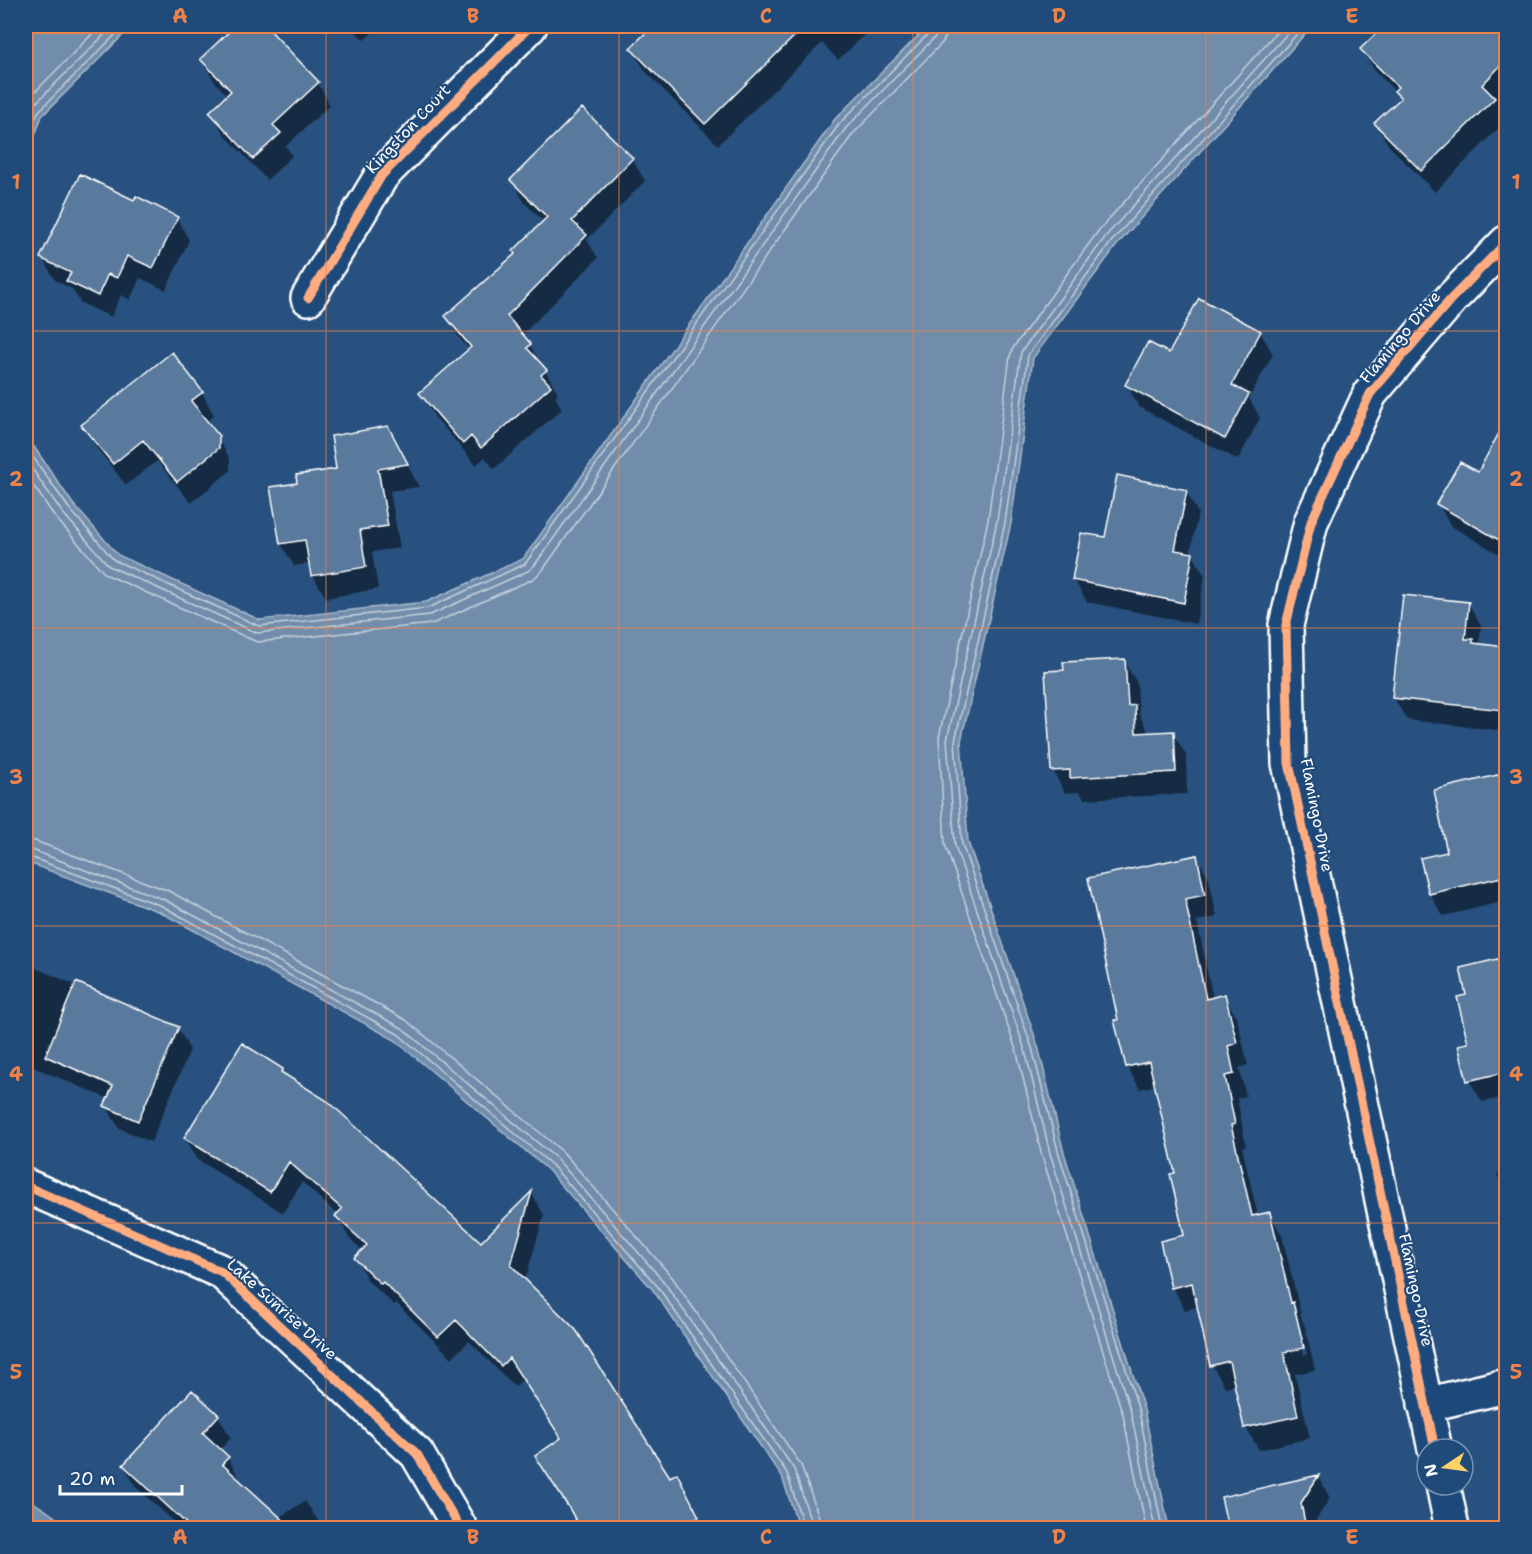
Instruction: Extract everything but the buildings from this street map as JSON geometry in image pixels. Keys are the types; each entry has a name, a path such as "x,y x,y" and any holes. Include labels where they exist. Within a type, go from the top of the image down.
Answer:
{"street":[{"name":"Kingston Court","path":"308,298 382,175 530,26"},
{"name":"Flamingo Drive","path":"1432,1437 1289,763 1287,625 1311,522 1370,394 1451,299 1506,243"},
{"name":"Lake Sunrise Drive","path":"26,1186 222,1272 417,1454 460,1528"},
{"path":"1425,1406 1506,1386"},
{"path":"1446,1497 1452,1528"}],"water":[{"path":"26,26 132,26 42,116 26,160"},
{"path":"928,26 1312,26 1117,245 1033,358 1011,523 961,741 968,842 1038,1046 1063,1149 1144,1410 1169,1528 799,1528 782,1477 653,1290 548,1170 395,1040 160,912 26,862 26,435 73,504 118,555 260,620 426,602 523,559 835,119"},
{"path":"26,1498 47,1511 70,1528 26,1528"}],"cycle path":[{"path":"308,298 382,175 530,26"},
{"path":"1432,1437 1289,763 1286,625 1311,522 1370,394 1451,299 1506,243"},
{"path":"26,1186 222,1272 417,1454 460,1528"}]}
